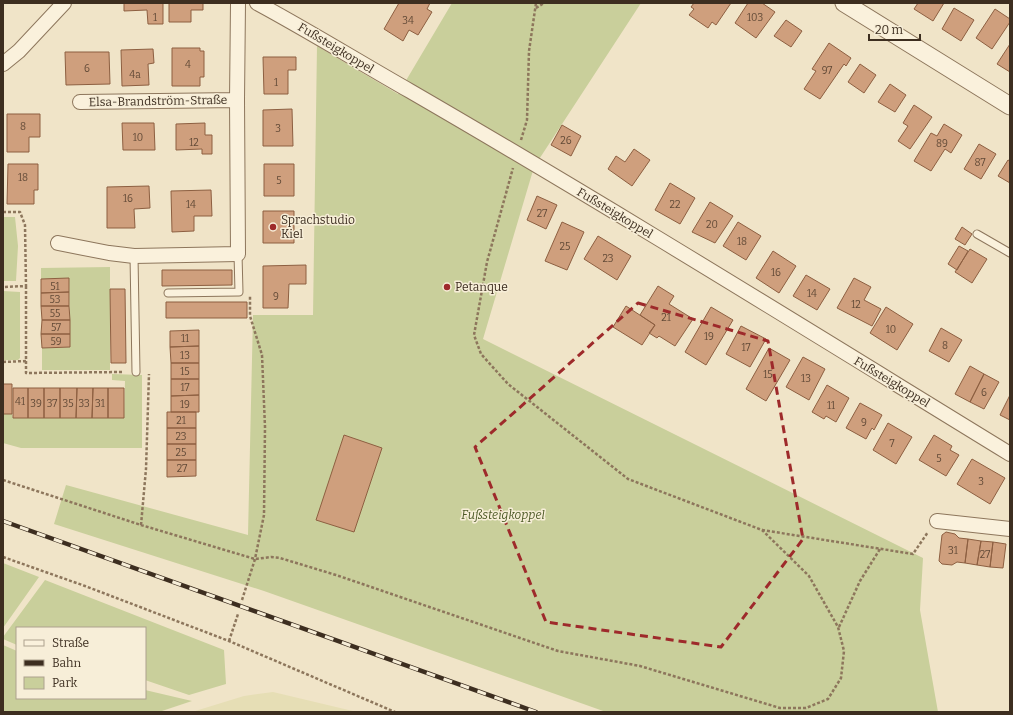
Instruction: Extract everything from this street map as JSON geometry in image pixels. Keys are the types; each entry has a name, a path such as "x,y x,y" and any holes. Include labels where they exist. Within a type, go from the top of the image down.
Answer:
{"street":[{"path":"3,64 19,50 64,3"},
{"name":"Elsa-Brandström-Straße","path":"238,3 238,254"},
{"name":"Fußsteigkoppel","path":"257,3 312,33 354,59 517,153 1010,454"},
{"path":"844,3 1010,106"},
{"name":"Elsa-Brandström-Straße","path":"80,102 237,100"},
{"path":"58,243 109,253 134,256 238,254"},
{"path":"937,521 1010,530"}],"lane":[{"path":"977,234 1010,253"},
{"path":"168,292 238,292 238,254"},
{"path":"134,256 136,372"}],"path":[{"path":"536,3 529,50 527,120 487,262 474,335 481,354 508,384 628,479 762,530 913,554 937,521"},
{"path":"535,8 544,3"},
{"path":"3,212 20,212 26,225 26,373 149,373 146,469 141,525"},
{"path":"3,287 26,286"},
{"path":"242,600 255,559 264,515 265,427 262,355 250,316 250,293"},
{"path":"3,362 26,361"},
{"path":"3,480 141,525 255,559 271,557 280,558 336,575 558,651 640,666 780,708 806,708 828,699 841,678 844,651 838,628 809,576 762,530"},
{"path":"838,628 860,581 880,549"},
{"path":"3,557 85,586 229,641 395,712"},
{"path":"229,641 238,614"}],"highlighted area":[{"path":"638,303 768,341 803,539 721,647 546,622 475,447"}],"shaded area":[{"path":"273,692 357,712 192,712 244,696"}],"green space":[{"path":"452,3 641,3 534,167 483,339 923,558 920,610 938,712 606,712 264,591 54,524 66,485 248,535 253,315 313,315 317,46 398,94"},
{"path":"3,217 15,217 18,246 16,281 3,281"},
{"path":"110,267 110,370 42,370 42,348 70,347 69,279 41,279 41,268"},
{"path":"3,291 20,292 20,358 18,360 3,360"},
{"path":"112,374 142,375 142,448 21,448 3,443 3,414 12,414 13,418 124,418 125,381 112,380"},
{"path":"3,563 39,577 3,628"},
{"path":"45,580 224,650 226,684 189,695 146,680 146,627 16,627 16,645 3,639"},
{"path":"3,645 16,651 16,699 146,699 146,690 192,701 159,712 3,712"}],"building":[{"path":"124,3 163,3 163,24 148,24 147,10 124,11"},
{"path":"169,3 203,3 203,10 191,10 191,22 169,22"},
{"path":"399,3 430,3 427,9 432,12 418,35 409,30 403,41 384,29"},
{"path":"694,3 731,3 716,25 712,22 708,28 689,15 694,9 691,7"},
{"path":"748,3 762,3 775,12 756,38 735,23"},
{"path":"918,3 944,3 933,21 914,9"},
{"path":"954,8 974,20 961,41 942,29"},
{"path":"995,9 1010,19 1010,22 992,49 976,38"},
{"path":"786,20 802,31 791,47 774,36"},
{"path":"829,43 851,58 846,66 844,64 820,99 804,89 816,71 812,69"},
{"path":"1010,44 1010,72 997,64"},
{"path":"172,48 200,48 200,51 204,51 204,77 200,77 200,86 172,86"},
{"path":"153,49 154,63 148,64 149,85 122,86 121,50"},
{"path":"65,52 109,52 110,84 66,85"},
{"path":"263,57 296,57 296,70 288,70 288,94 264,94"},
{"path":"860,64 876,75 864,93 848,82"},
{"path":"890,84 906,95 895,112 878,102"},
{"path":"914,105 932,117 910,149 898,141 908,126 903,123"},
{"path":"292,109 293,146 263,146 263,110"},
{"path":"7,114 40,114 40,137 29,137 29,152 7,152"},
{"path":"122,123 154,123 155,150 123,150"},
{"path":"205,123 205,135 212,135 212,154 202,154 202,149 176,150 176,124"},
{"path":"944,124 962,135 951,153 945,149 931,171 914,161 931,133 937,136"},
{"path":"562,125 581,136 571,156 551,145"},
{"path":"979,144 996,154 981,179 964,169"},
{"path":"634,149 650,160 632,186 608,169 616,156 625,162"},
{"path":"1008,160 1010,161 1010,183 998,176"},
{"path":"8,164 38,164 38,190 34,190 34,204 7,204"},
{"path":"264,164 294,164 294,196 264,196"},
{"path":"670,183 695,198 680,224 655,210"},
{"path":"149,186 150,208 134,209 135,228 107,228 107,187"},
{"path":"211,190 212,216 194,216 194,231 172,232 171,191"},
{"path":"537,196 557,205 546,229 527,220"},
{"path":"710,202 733,216 715,243 692,232"},
{"path":"263,211 294,211 294,243 263,243"},
{"path":"562,222 584,232 567,270 545,261"},
{"path":"738,222 761,236 746,260 723,246"},
{"path":"962,227 972,234 965,245 955,239"},
{"path":"598,236 631,256 617,280 584,259"},
{"path":"959,246 968,251 957,270 948,264"},
{"path":"970,249 987,259 972,283 955,272"},
{"path":"773,251 796,266 779,293 756,278"},
{"path":"306,265 306,284 289,284 288,308 263,308 263,266"},
{"path":"162,270 232,270 232,285 162,286"},
{"path":"806,275 830,289 817,310 793,296"},
{"path":"69,278 69,292 41,293 41,279"},
{"path":"854,278 871,287 864,300 881,309 872,326 837,308"},
{"path":"658,286 674,296 669,304 693,319 675,346 659,336 657,338 649,333 655,325 640,315"},
{"path":"110,289 125,289 126,363 111,363"},
{"path":"69,292 69,306 41,306 41,293"},
{"path":"166,302 247,302 247,318 166,318"},
{"path":"41,306 69,306 70,320 42,320"},
{"path":"626,306 655,325 642,345 613,327"},
{"path":"711,307 733,320 706,365 685,352"},
{"path":"886,307 913,324 897,350 870,333"},
{"path":"42,320 70,320 70,334 41,334"},
{"path":"741,326 766,339 750,367 726,354"},
{"path":"941,328 962,340 949,362 929,351"},
{"path":"199,330 199,346 170,347 170,331"},
{"path":"41,334 70,334 70,347 42,348"},
{"path":"199,346 199,363 171,363 170,347"},
{"path":"769,348 790,360 766,401 746,389"},
{"path":"803,357 825,369 809,400 786,387"},
{"path":"171,363 199,363 199,379 171,379"},
{"path":"970,366 984,374 970,402 955,394"},
{"path":"984,374 999,382 984,409 970,402"},
{"path":"171,379 199,379 199,395 171,396"},
{"path":"3,384 12,384 12,414 3,414"},
{"path":"827,385 849,398 836,422 826,416 824,419 812,412"},
{"path":"13,388 28,388 28,418 13,418"},
{"path":"28,388 44,388 44,418 28,418"},
{"path":"44,388 60,388 60,418 44,418"},
{"path":"60,388 77,388 76,418 60,418"},
{"path":"77,388 93,388 92,418 76,418"},
{"path":"93,388 108,388 108,418 92,418"},
{"path":"108,388 124,388 124,418 108,418"},
{"path":"199,395 199,412 171,412 171,396"},
{"path":"1010,395 1010,420 1000,415"},
{"path":"860,403 882,415 874,430 872,428 866,439 846,428"},
{"path":"167,412 196,412 196,428 167,428"},
{"path":"888,423 912,437 896,464 873,450"},
{"path":"167,428 196,428 196,444 167,444"},
{"path":"344,435 382,448 354,532 316,520"},
{"path":"934,435 952,446 950,450 959,455 946,476 919,460"},
{"path":"167,444 196,444 196,460 167,460"},
{"path":"972,459 1005,478 990,504 957,484"},
{"path":"167,460 196,460 196,476 167,477"},
{"path":"946,532 955,534 959,538 968,539 965,563 957,562 952,565 942,564 939,561 942,535"},
{"path":"968,539 981,541 977,565 965,563"},
{"path":"981,541 993,542 990,567 977,565"},
{"path":"993,542 1006,544 1003,568 990,567"}],"railway":[{"path":"3,521 536,712"}],"place":[{"name":"Sprachstudio Kiel","path":"273,227"},
{"name":"Petanque","path":"447,287"}]}
